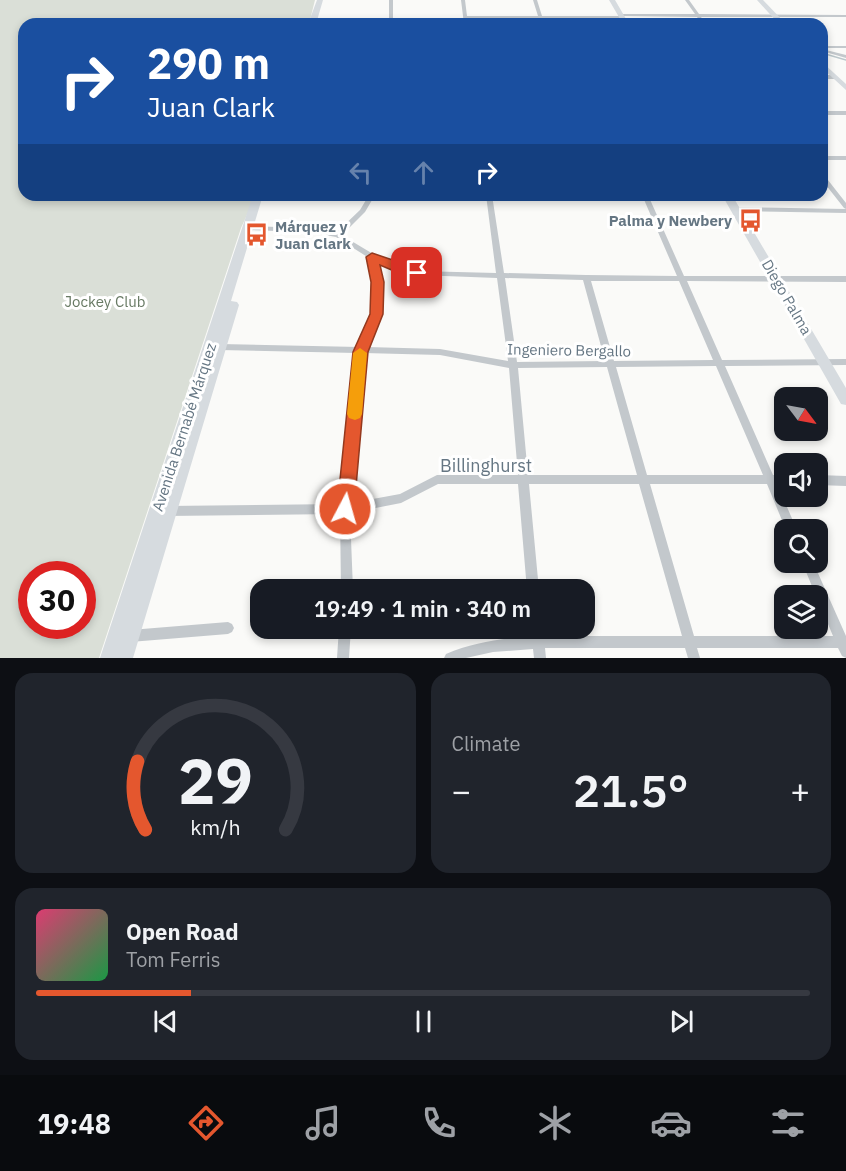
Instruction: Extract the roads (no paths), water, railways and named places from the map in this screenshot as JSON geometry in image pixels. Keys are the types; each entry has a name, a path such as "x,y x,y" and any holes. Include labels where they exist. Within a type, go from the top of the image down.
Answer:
{"main road":[{"path":"314,18 322,0"},
{"path":"318,18 322,0"},
{"path":"612,0 621,16"},
{"path":"760,0 777,18"},
{"path":"828,70 846,88"},
{"name":"Avenida Bernabé Márquez","path":"110,658 220,347 257,201"},
{"name":"Avenida Bernabé Márquez","path":"123,658 162,511 251,228 262,201"},
{"name":"Diego Palma","path":"731,201 846,400"}],"street":[{"path":"391,18 392,0"},
{"path":"463,0 465,17 846,16"},
{"path":"535,0 541,17"},
{"path":"687,0 699,18"},
{"path":"828,48 846,47"},
{"path":"828,51 846,59"},
{"path":"828,56 846,59"},
{"path":"828,77 834,77"},
{"path":"828,113 846,113"},
{"path":"828,158 846,158"},
{"path":"828,184 846,209"},
{"path":"338,235 363,211 369,201"},
{"path":"490,201 513,365 532,579"},
{"path":"648,201 787,519"},
{"path":"736,209 846,209"},
{"path":"251,228 310,230 338,235 372,257 405,271 417,273 501,277 846,279"},
{"path":"347,579 345,509 360,352 377,314 377,282 372,257"},
{"path":"586,278 694,658"},
{"name":"Ingeniero Bergallo","path":"220,347 360,352 440,352 513,365 611,366 846,362"},
{"name":"Billinghurst","path":"162,511 345,509 401,498 437,480 774,479"},
{"path":"828,480 846,481"},
{"path":"595,638 845,645 812,573"},
{"path":"130,636 228,628"},
{"path":"343,658 344,639"},
{"path":"450,658 458,654 522,639"},
{"path":"538,639 540,658"}],"waterway":[{"path":"828,55 846,60"}],"place":[{"name":"Palma y Newbery","path":"750,220"},
{"name":"Márquez y Juan Clark","path":"257,235"}],"park label":[{"name":"Jockey Club","path":"105,301"}]}
